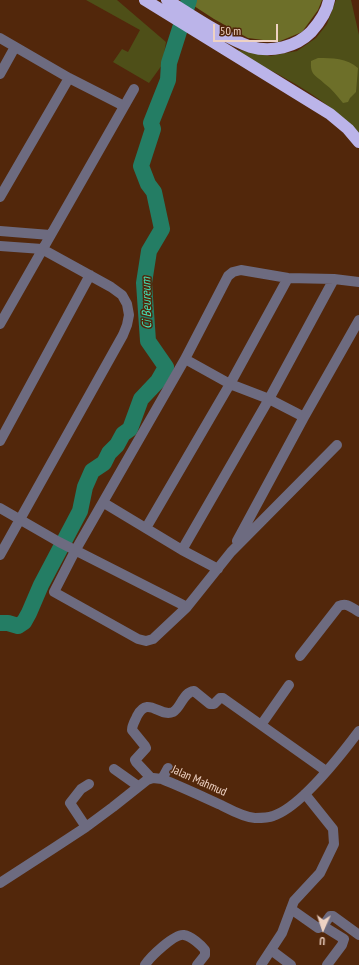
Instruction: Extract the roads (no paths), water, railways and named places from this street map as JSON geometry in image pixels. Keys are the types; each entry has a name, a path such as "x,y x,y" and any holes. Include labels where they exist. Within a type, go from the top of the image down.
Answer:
{"highway":[{"path":"145,0 166,4 211,26 237,41 252,47 272,50 290,46 307,36 320,21 329,0"},
{"path":"166,4 204,36 330,114 348,129 359,142"}],"street":[{"path":"0,38 69,78 124,106"},
{"path":"0,74 15,47"},
{"path":"0,197 69,78"},
{"path":"0,324 134,89"},
{"path":"0,230 50,235"},
{"path":"0,246 42,249 90,275 122,295 127,304 128,315 127,325 123,335 0,555"},
{"path":"337,445 231,552 187,607 153,639 146,641 138,639 54,592 72,549 104,503 185,360 228,276 233,272 241,270 288,278 334,279 359,282"},
{"path":"2,435 90,275"},
{"path":"146,528 230,384 288,278"},
{"path":"182,550 269,399 334,279"},
{"path":"231,552 304,417 359,320"},
{"path":"185,360 230,384 269,399 304,417"},
{"path":"104,503 182,550 218,569"},
{"path":"0,508 58,542 187,607"},
{"path":"300,656 339,606 343,604 348,605 359,612"},
{"path":"261,725 289,685"},
{"path":"0,883 86,827 138,786 151,778 135,760 146,748 146,746 132,730 132,725 138,713 144,708 152,707 165,712 172,712 191,691 194,691 210,704 214,704 220,698 223,698 326,771"},
{"name":"Jalan Mahmud","path":"151,778 162,779 238,813 253,818 273,816 286,809 305,794 359,731"},
{"path":"162,779 168,768"},
{"path":"114,769 138,786"},
{"path":"86,827 70,803 81,789 89,784"},
{"path":"261,965 282,934 294,901 320,872 334,841 333,830 305,794"},
{"path":"291,908 314,926 319,928 323,926 330,916 333,916 359,935"},
{"path":"323,926 344,939 342,945 327,965"},
{"path":"145,965 151,956 156,952 178,936 184,934 190,937 205,950 205,955 197,965"},
{"path":"271,950 291,965"}],"waterway":[{"name":"Ci Beureum","path":"0,623 8,623 18,626 24,622 41,585 80,511 85,487 92,471 104,463 109,453 117,445 123,434 130,429 141,399 158,381 166,367 148,341 144,283 149,251 162,229 154,192 148,184 141,166 153,129 151,123 168,80 169,63 189,0"}]}
